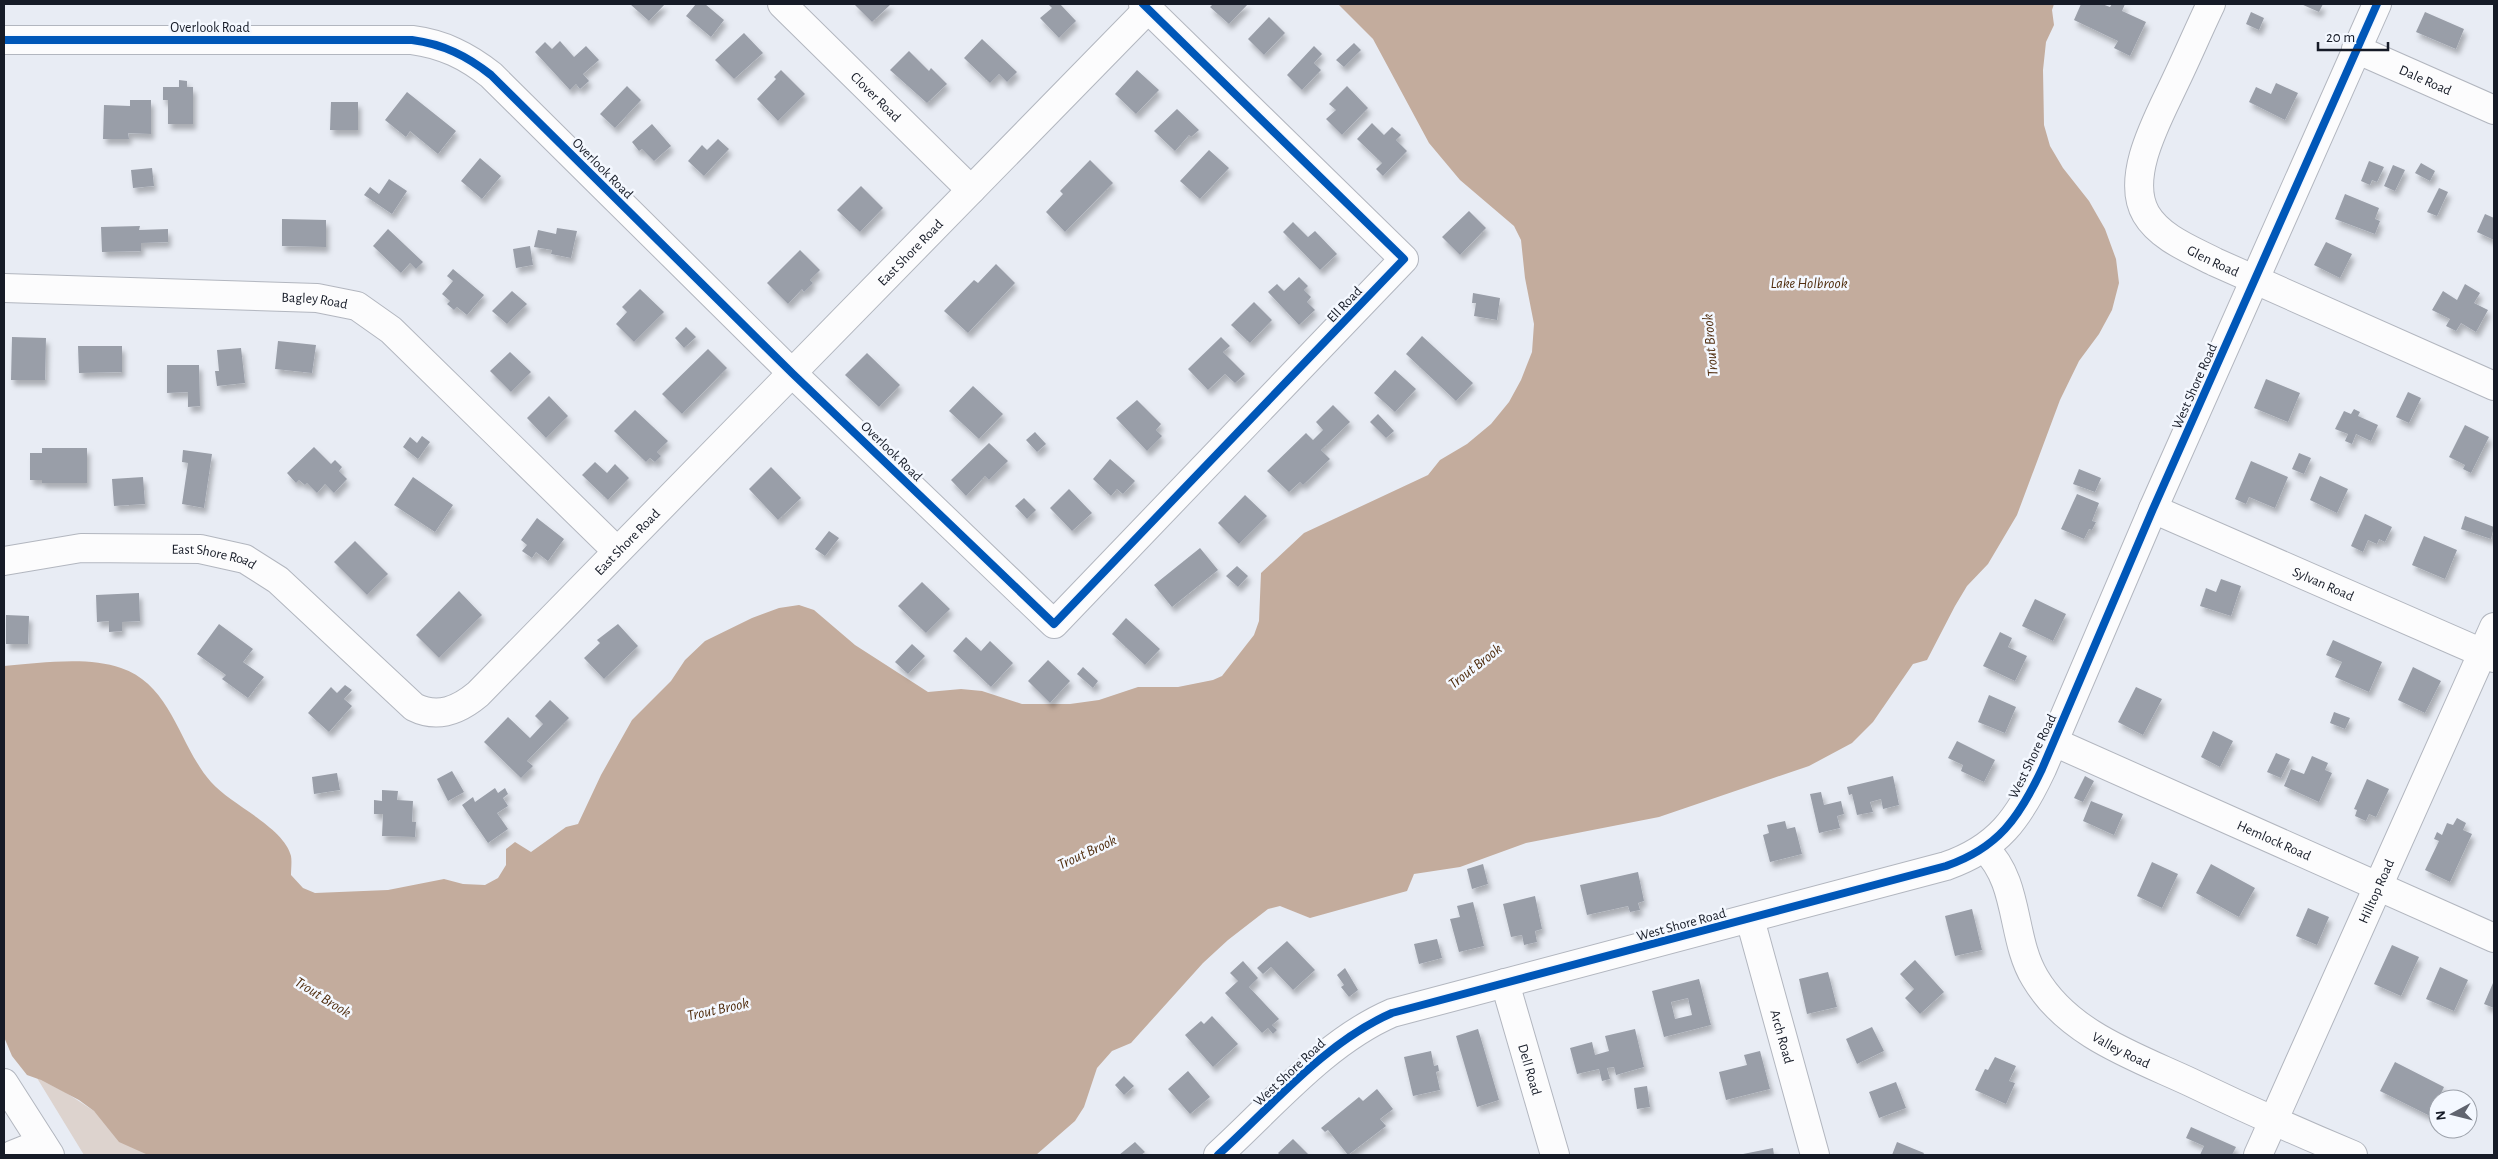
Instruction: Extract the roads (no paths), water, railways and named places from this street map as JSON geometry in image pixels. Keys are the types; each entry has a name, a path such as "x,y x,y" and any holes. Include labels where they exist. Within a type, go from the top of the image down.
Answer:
{"street":[{"name":"Clover Road","path":"782,4 970,190"},
{"name":"Glen Road","path":"2211,4 2147,146 2141,174 2142,202 2146,214 2153,223 2180,244 2255,280 2494,386"},
{"name":"West Shore Road","path":"1229,1152 1337,1044 1364,1026 1392,1013 1946,866 1973,856 1985,849 2004,830 2024,803 2054,742 2154,509 2377,4"},
{"name":"East Shore Road","path":"4,561 58,550 81,548 193,549 245,559 278,580 406,701 423,712 439,714 457,709 478,694 793,374 1146,6"},
{"name":"Ell Road","path":"1054,624 1404,259 1146,6"},
{"name":"Overlook Road","path":"4,40 398,40 426,42 455,51 492,75 793,374 1054,624"},
{"name":"Dale Road","path":"2356,49 2494,110"},
{"name":"Bagley Road","path":"4,288 317,298 357,306 392,330 617,551"},
{"name":"Sylvan Road","path":"2154,509 2489,655"},
{"name":"Hilltop Road","path":"2258,1155 2377,887 2489,655 2494,628"},
{"name":"Hemlock Road","path":"2054,742 2494,938"},
{"name":"Valley Road","path":"1985,849 2002,873 2032,973 2059,1008 2078,1024 2107,1043 2272,1122 2353,1155"},
{"name":"Arch Road","path":"1750,918 1815,1155"},
{"name":"Dell Road","path":"1505,983 1555,1155"},
{"path":"4,1084 46,1149 12,1155"}],"water":[{"name":"Lake Holbrook","path":"1338,4 2054,4 2052,10 2054,25 2046,42 2043,70 2044,125 2050,146 2063,168 2089,201 2105,229 2116,259 2119,283 2112,310 2099,334 2079,361 2060,400 2017,515 1988,564 1967,586 1927,660 1913,664 1873,722 1852,743 1809,766 1659,817 1526,843 1460,867 1414,874 1407,891 1310,918 1280,906 1268,909 1228,940 1203,963 1131,1043 1112,1051 1097,1068 1084,1107 1075,1121 1036,1155 148,1155 119,1142 94,1111 79,1100 41,1080 27,1075 12,1056 4,1037 4,666 63,661 94,662 121,668 138,676 152,688 163,702 200,767 211,782 278,835 286,845 291,856 291,875 303,888 315,893 388,890 444,879 463,884 485,885 498,878 506,865 506,849 515,842 531,852 566,827 578,824 601,775 632,720 671,681 685,660 705,641 752,618 779,608 799,605 814,610 855,645 928,692 961,689 982,691 1022,704 1070,704 1099,700 1138,687 1178,687 1213,680 1222,676 1254,635 1259,621 1261,573 1304,533 1428,475 1440,460 1467,444 1491,424 1509,402 1521,380 1532,352 1534,324 1525,278 1521,240 1514,226 1460,180 1429,143 1373,39"}],"water label":[{"name":"Trout Brook","path":"1710,345"},
{"name":"Trout Brook","path":"1475,666"},
{"name":"Trout Brook","path":"1087,852"},
{"name":"Trout Brook","path":"323,997"},
{"name":"Trout Brook","path":"718,1009"}]}
